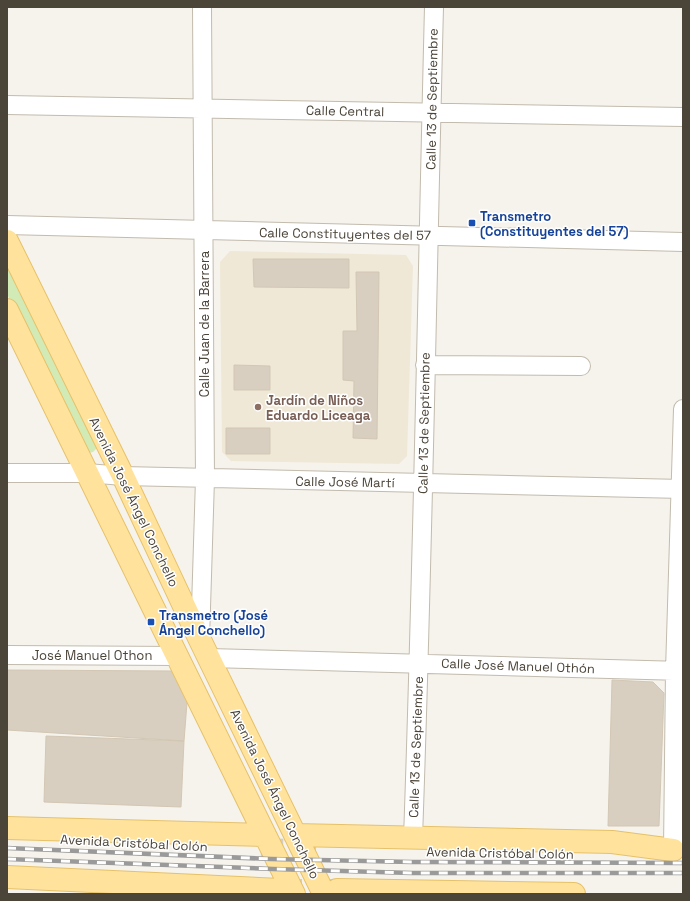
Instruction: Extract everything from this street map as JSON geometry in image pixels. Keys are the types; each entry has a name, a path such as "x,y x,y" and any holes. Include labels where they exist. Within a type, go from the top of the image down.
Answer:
{"main road":[{"name":"Avenida José Ángel Conchello","path":"7,241 123,476 295,835 330,892"},
{"name":"Avenida José Ángel Conchello","path":"7,310 177,656 287,892"},
{"path":"7,828 263,842"},
{"path":"295,835 612,842 678,850"},
{"name":"Avenida Cristóbal Colón","path":"7,836 263,842"},
{"name":"Avenida Cristóbal Colón","path":"317,851 592,854 678,850"},
{"path":"7,877 287,892"},
{"path":"330,892 574,894"}],"street":[{"name":"Calle Juan de la Barrera","path":"202,7 205,649"},
{"name":"Calle 13 de Septiembre","path":"413,838 420,663 422,484 434,7"},
{"name":"Calle Central","path":"7,105 683,117"},
{"name":"Calle Constituyentes del 57","path":"7,225 683,242"},
{"path":"425,365 581,366"},
{"path":"678,850 683,409"},
{"name":"Calle José Martí","path":"7,472 87,473 123,476 422,484 682,489"},
{"name":"Calle José Manuel Othón","path":"205,649 420,663 679,671"},
{"name":"José Manuel Othon","path":"7,655 177,656"}],"shaded area":[{"path":"230,251 406,255 413,266 407,456 399,464 231,461 222,452 220,262"}],"green space":[{"path":"7,261 98,447 93,452 88,453 84,450 7,294"}],"building":[{"path":"253,259 349,259 349,288 254,287"},
{"path":"356,272 379,272 377,439 353,438 354,381 343,380 343,331 357,331"},
{"path":"234,365 270,366 270,390 234,390"},
{"path":"226,428 270,428 270,454 226,454"},
{"path":"7,670 175,671 188,690 184,741 7,730"},
{"path":"612,680 653,682 664,693 659,826 608,826"},
{"path":"46,736 184,741 181,807 44,802"}],"tunnel":[{"path":"261,849 317,851"},
{"path":"280,890 337,890"}],"railway":[{"path":"7,848 271,859 412,862 683,863"},
{"path":"7,859 412,873 683,873"}],"place":[{"name":"Transmetro (Constituyentes del 57)","path":"472,223"},
{"name":"Jardín de Niños Eduardo Liceaga","path":"258,407"},
{"name":"Transmetro (José Ángel Conchello)","path":"151,622"}]}
